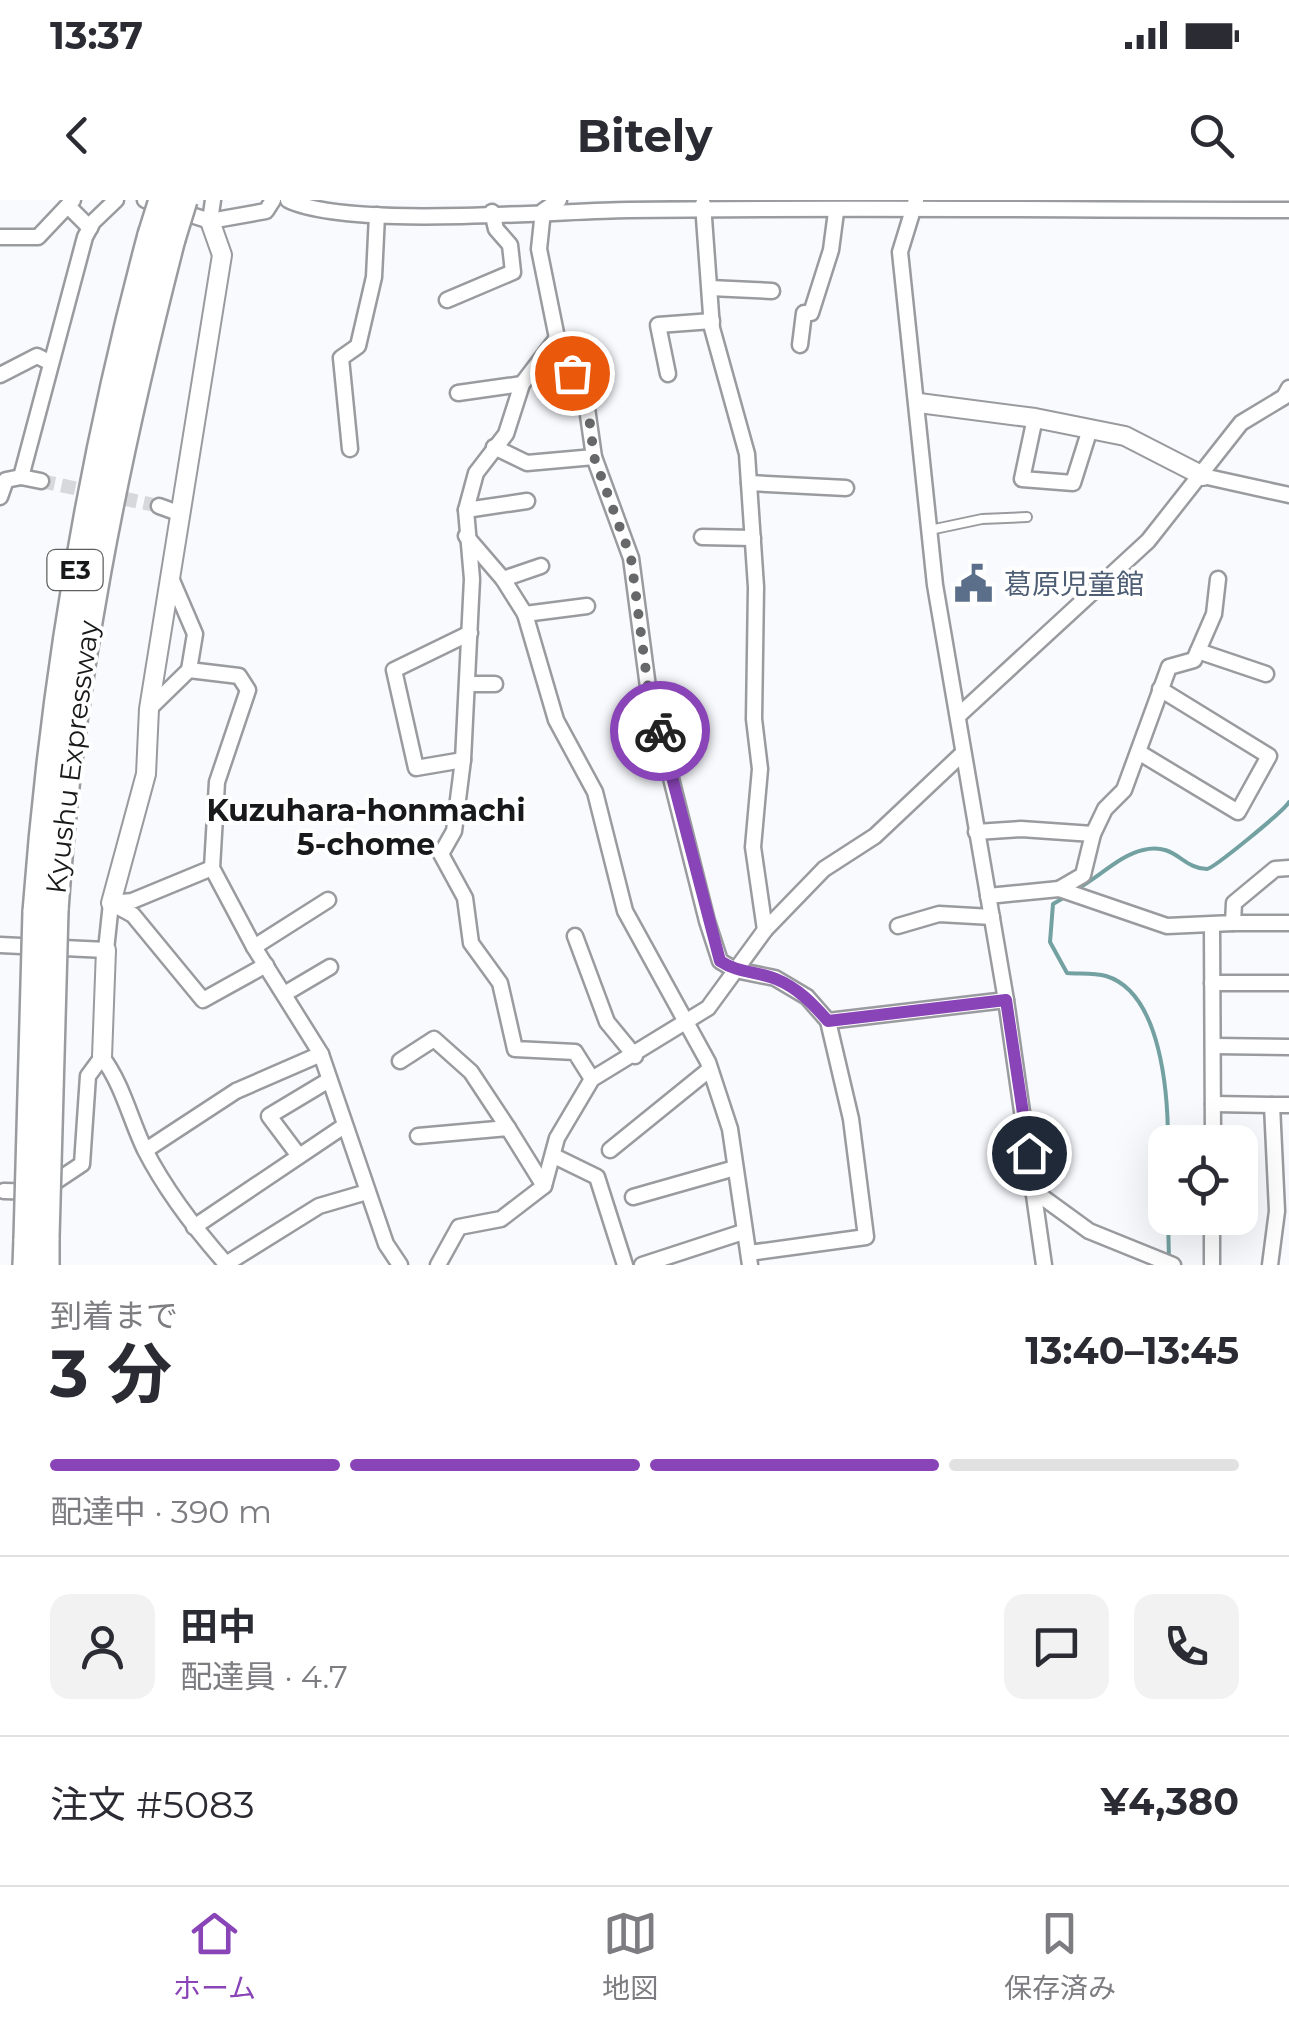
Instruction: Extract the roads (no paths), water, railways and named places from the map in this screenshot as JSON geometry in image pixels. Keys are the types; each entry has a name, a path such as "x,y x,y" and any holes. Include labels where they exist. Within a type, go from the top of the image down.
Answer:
{"highway":[{"name":"Kyushu Expressway","path":"46,1265 33,1247 46,911 99,548 162,237 162,200"},
{"name":"Kyushu Expressway","path":"162,237 184,200"}],"street":[{"path":"21,477 49,362 90,228 116,200"},
{"path":"145,200 210,220 266,211 273,200"},
{"path":"1,1190 40,1192 82,1164 88,1076 102,1058 111,903 146,774 148,709 222,255 210,220 213,200"},
{"path":"466,536 504,579 525,614 556,720 595,792 625,911 689,1023 710,1069 730,1129 749,1259 866,1237 852,1119 828,1021 807,997 774,978 735,970 720,961 708,921 648,687 631,558 594,457 588,408 558,338 539,249 543,211 559,200"},
{"path":"293,201 377,214 703,204 799,206 836,212 914,205 1289,210"},
{"path":"0,237 38,237 70,203 90,228"},
{"path":"703,204 712,321 748,454 753,538 754,719 760,769 752,847 765,930"},
{"path":"914,205 900,252 930,530 963,753 1006,1000 1044,1265"},
{"path":"447,300 513,272 510,245 496,229 492,212"},
{"path":"800,345 804,312 811,313 831,250 836,212"},
{"path":"350,449 342,358 358,346 374,276 377,214"},
{"path":"710,288 772,291"},
{"path":"668,374 658,325 712,321"},
{"path":"558,338 522,384 506,434 476,473 466,510 472,579 463,760 454,832 442,854 465,898 472,944 500,983 514,1048 575,1052 592,1079"},
{"path":"0,375 36,356 49,362"},
{"path":"458,393 522,384"},
{"path":"958,716 1148,542 1240,423 1284,397 1289,388"},
{"path":"919,403 1035,418 1125,436 1202,476 1289,495"},
{"path":"1035,418 1022,480 1073,482 1090,429"},
{"path":"494,447 527,464 594,457"},
{"path":"0,494 6,480 40,480"},
{"path":"749,483 846,488"},
{"path":"466,510 527,501"},
{"path":"159,506 181,514"},
{"path":"702,537 753,538"},
{"path":"504,579 542,566"},
{"path":"148,709 189,670 195,634 171,578"},
{"path":"1061,890 1083,875 1094,834 1106,809 1124,790 1168,668 1194,660 1214,614 1218,579"},
{"path":"525,614 587,606"},
{"path":"463,760 416,768 394,670 470,633"},
{"path":"1198,651 1266,674"},
{"path":"189,670 239,676 248,690 217,782 212,868 254,947 321,1054 368,1192 400,1265"},
{"path":"468,684 495,684"},
{"path":"1140,753 1238,812 1270,756 1160,689"},
{"path":"438,1265 458,1227 500,1219 544,1186 556,1138 592,1079 708,1008 765,930 824,869 875,836 963,753"},
{"path":"976,832 1020,828 1094,834"},
{"path":"111,903 132,902 212,868"},
{"path":"1234,922 1234,903 1275,869 1289,868"},
{"path":"988,896 1061,890 1167,926 1289,923"},
{"path":"254,947 328,900"},
{"path":"111,903 132,916 203,1000 266,965"},
{"path":"898,926 938,914 992,917"},
{"path":"1212,925 1213,1125"},
{"path":"575,936 608,1022 635,1056"},
{"path":"0,945 106,950"},
{"path":"286,993 330,967"},
{"path":"1212,984 1289,983"},
{"path":"828,1021 1006,1000"},
{"path":"400,1061 434,1039 471,1072 544,1186"},
{"path":"1214,1046 1289,1047"},
{"path":"146,1150 236,1091 321,1054"},
{"path":"102,1058 115,1074 146,1150 194,1227 226,1265 319,1206 368,1192"},
{"path":"610,1150 710,1069"},
{"path":"299,1156 269,1116 330,1080"},
{"path":"1213,1104 1289,1105"},
{"path":"1270,1265 1277,1211 1272,1106"},
{"path":"194,1227 344,1126"},
{"path":"418,1136 508,1128"},
{"path":"554,1156 597,1178 624,1265"},
{"path":"633,1197 735,1168"},
{"path":"1034,1191 1089,1231 1167,1263"},
{"path":"642,1265 743,1232"},
{"path":"1212,1235 1212,1265"}],"lane":[{"path":"930,530 982,518 1028,517"}],"waterway":[{"path":"1077,889 1143,850 1171,852 1191,865 1207,869 1289,802"},
{"path":"1065,897 1053,904 1050,942 1067,973 1106,976 1125,986 1139,1003 1158,1048 1167,1125"},
{"path":"1168,1235 1169,1260"}],"tunnel":[{"path":"41,481 159,506"}],"place":[{"name":"葛原児童館","path":"974,584"}],"district":[{"name":"Kuzuhara-honmachi 5-chome","path":"366,828"}]}
